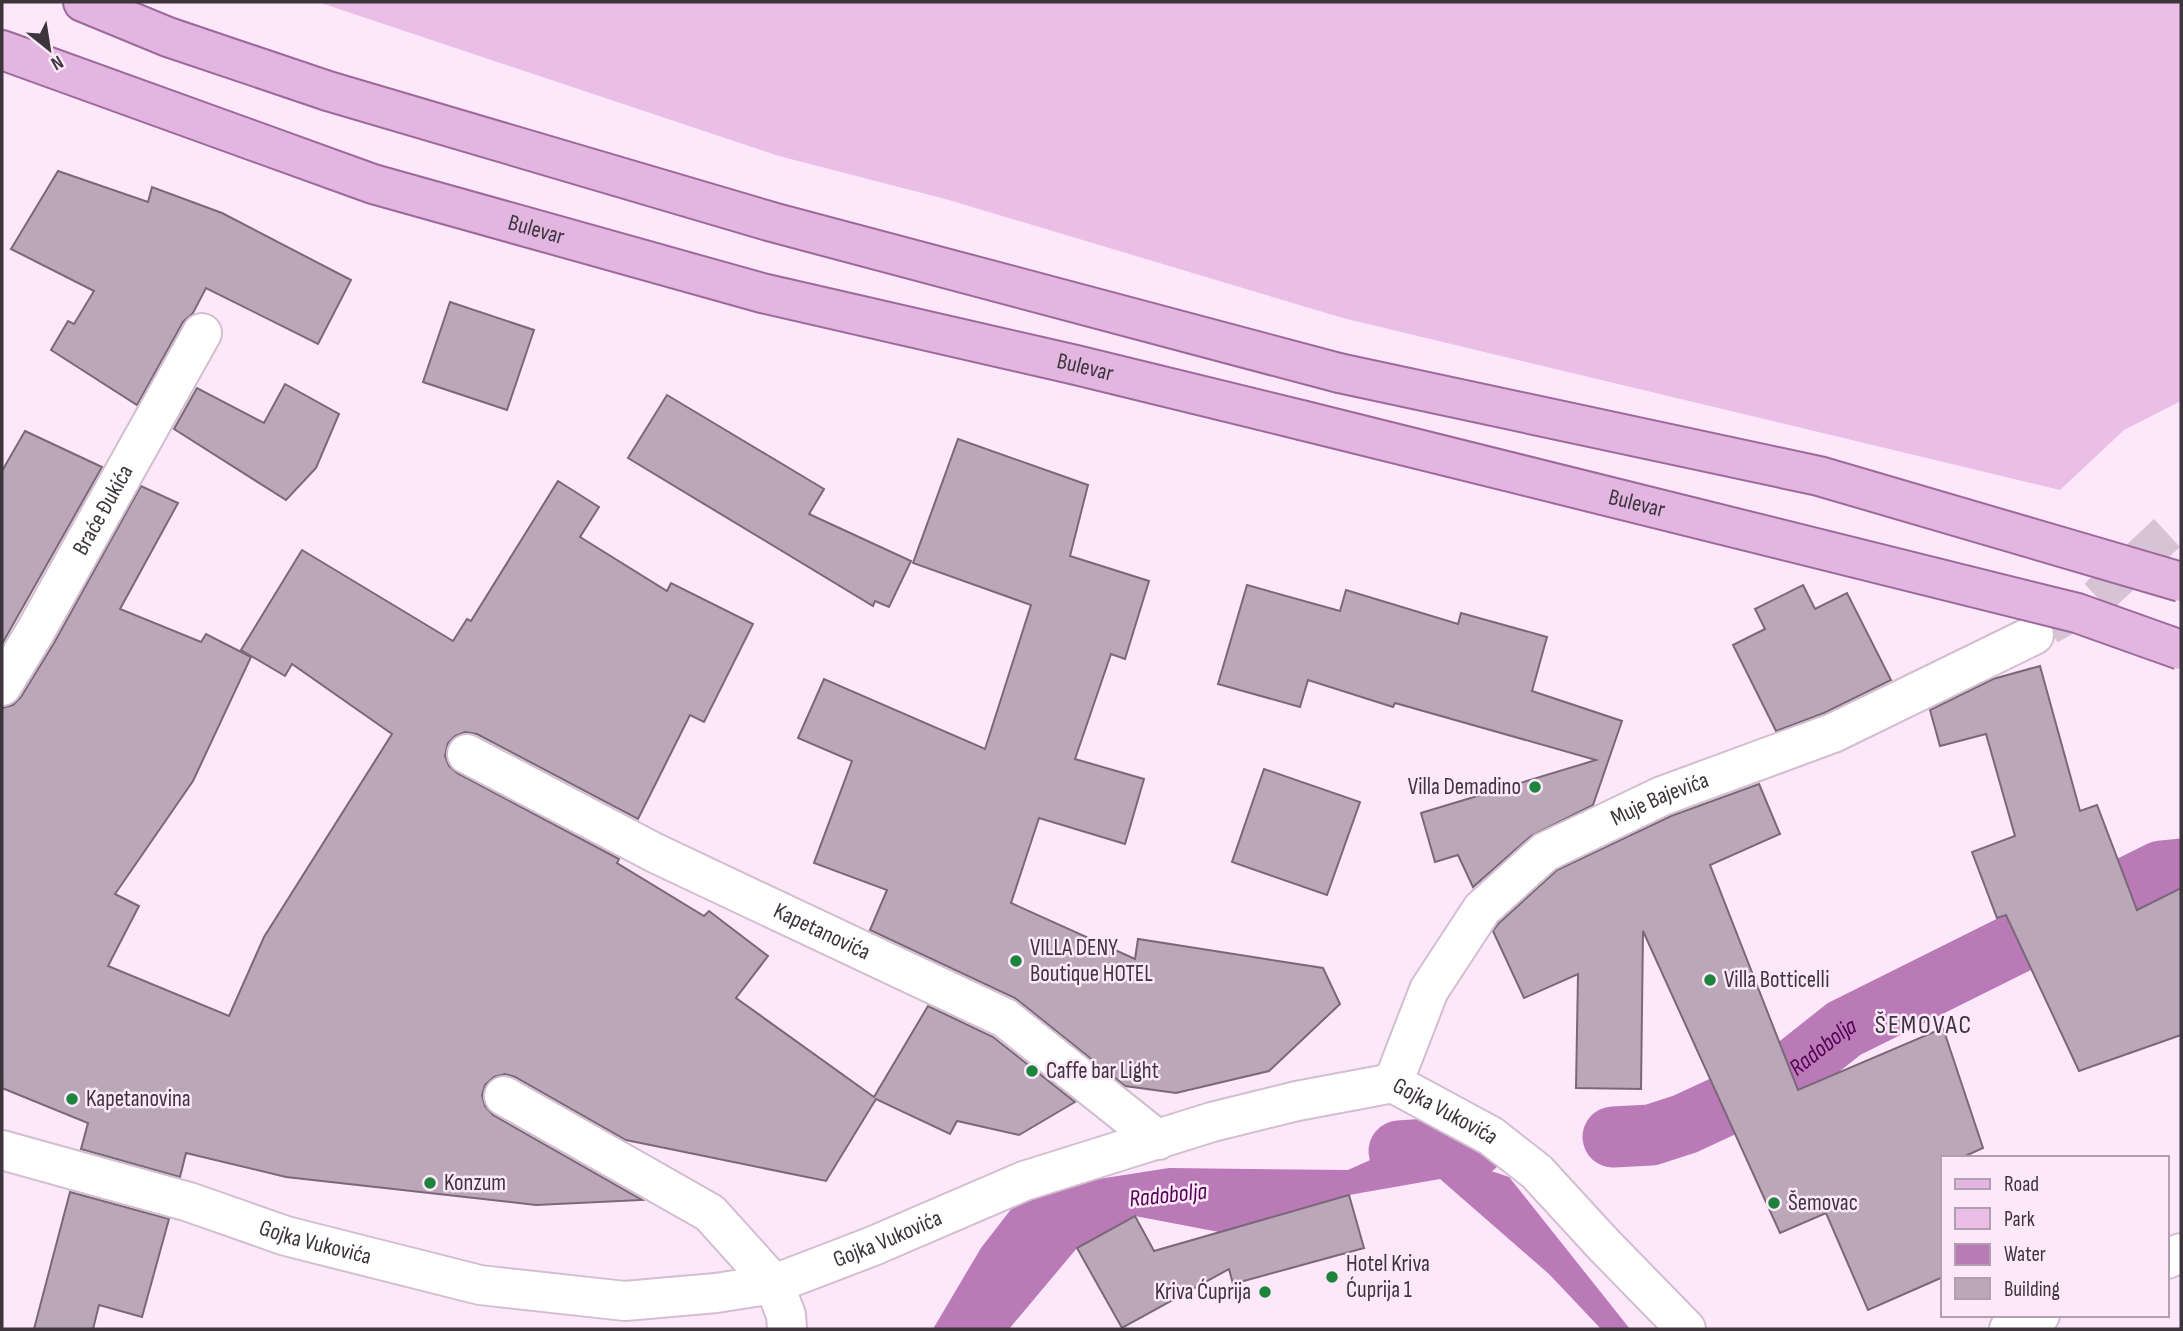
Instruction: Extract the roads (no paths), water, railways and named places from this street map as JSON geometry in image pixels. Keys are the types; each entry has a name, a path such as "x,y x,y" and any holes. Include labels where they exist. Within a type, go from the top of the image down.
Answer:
{"main road":[{"path":"83,2 167,37 341,95 772,222 1339,373 1819,476 2181,582"},
{"name":"Bulevar","path":"2,50 373,184 762,293 1076,365 2077,613 2181,650"}],"street":[{"name":"Braće Đukića","path":"2,686 202,333"},
{"name":"Muje Bajevića","path":"1393,1083 1429,990 1482,909 1545,852 1662,796 1833,733 2035,635"},
{"name":"Kapetanovića","path":"467,754 764,907 1005,1018 1158,1140"},
{"name":"Gojka Vukovića","path":"2,1150 188,1202 286,1236 480,1285 625,1301 716,1293 774,1284 873,1246 1024,1181 1212,1122 1297,1101 1393,1083 1491,1136 1537,1172 1686,1329"},
{"path":"504,1096 710,1213 774,1284 786,1315 787,1329"},
{"path":"2009,1329 2036,1317"}],"water":[{"path":"1408,1143 1509,1177 1630,1329 1601,1329 1549,1274 1440,1179 1349,1195 1219,1232 1135,1216 1077,1248 1009,1329 933,1329 981,1248 1012,1208 1073,1183 1169,1168 1348,1170"}],"waterway":[{"name":"Radobolja","path":"1613,1137 1651,1135 1685,1124 1780,1080 1844,1029 2161,871 2181,869"},
{"name":"Radobolja","path":"1399,1151 1475,1146"}],"tunnel":[{"path":"2048,626 2097,598 2181,520"}],"place":[{"name":"Villa Demadino","path":"1535,787"},
{"name":"VILLA DENY Boutique HOTEL","path":"1016,961"},
{"name":"Villa Botticelli","path":"1710,980"},
{"name":"Caffe bar Light","path":"1032,1071"},
{"name":"Kapetanovina","path":"72,1099"},
{"name":"Konzum","path":"430,1183"},
{"name":"Šemovac","path":"1774,1203"},
{"name":"Hotel Kriva Ćuprija 1","path":"1332,1277"},
{"name":"Kriva Ćuprija","path":"1265,1292"}],"district":[{"name":"ŠEMOVAC","path":"1924,1025"}]}
